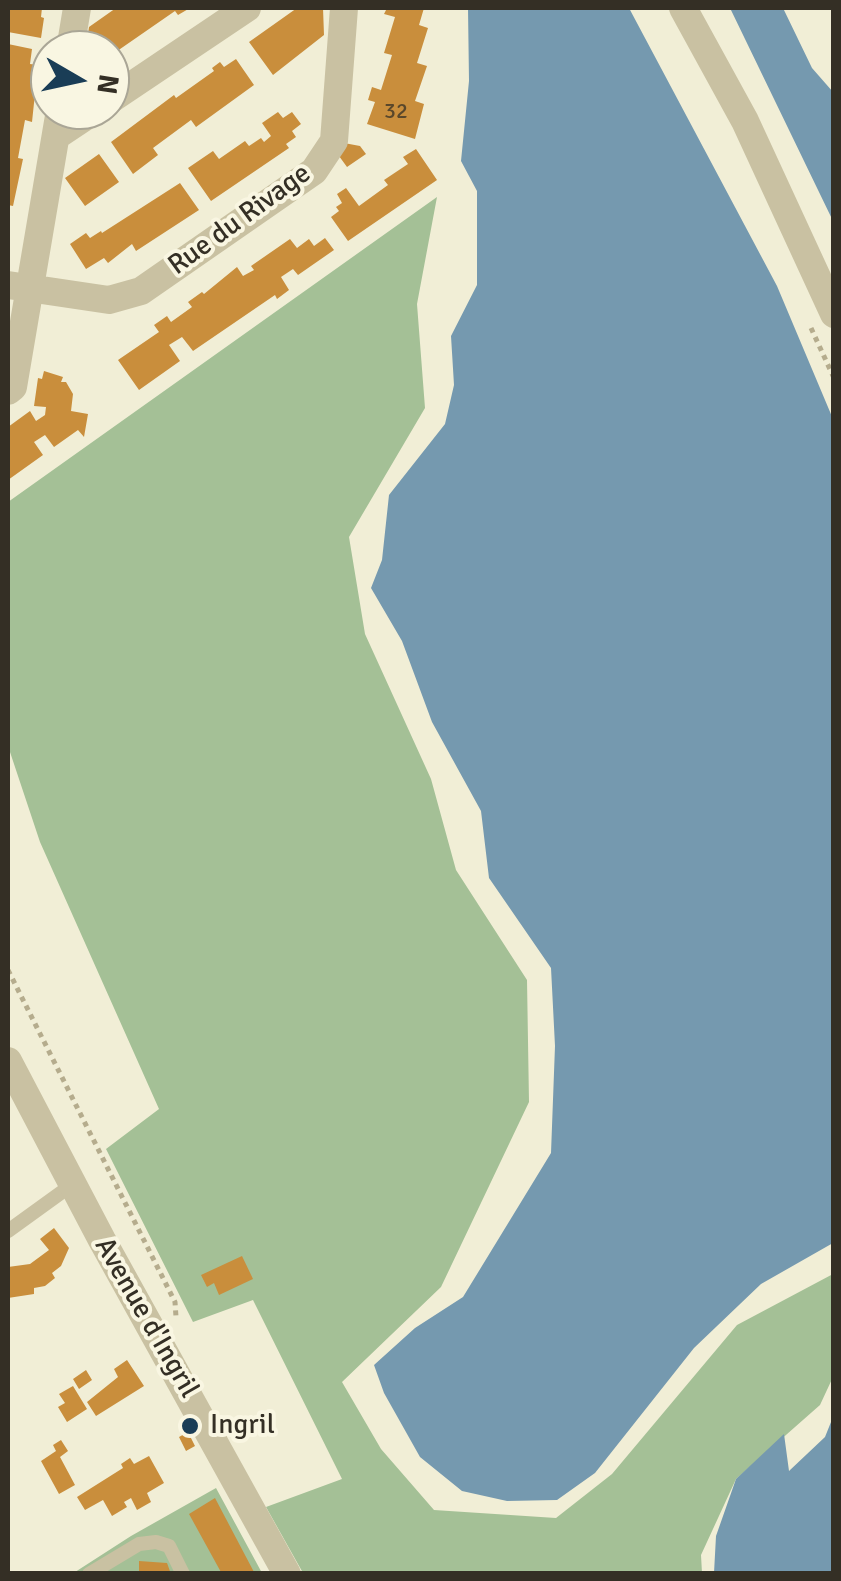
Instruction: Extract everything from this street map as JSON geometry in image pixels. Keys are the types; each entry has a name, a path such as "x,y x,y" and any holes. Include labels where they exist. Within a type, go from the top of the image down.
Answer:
{"street":[{"path":"130,87 248,8"},
{"name":"Rue du Rivage","path":"18,287 108,300 141,291 314,171 334,141 344,8"},
{"path":"683,8 744,121 822,320"},
{"path":"8,391 13,387 18,287 56,130"},
{"name":"Avenue d'Ingril","path":"8,1061 73,1184 248,1481 287,1574"}],"lane":[{"path":"8,1231 73,1184"},
{"path":"89,1574 139,1544 156,1542 168,1546 183,1574"}],"path":[{"path":"822,320 834,378"},
{"path":"8,970 175,1302 176,1356"}],"green space":[{"path":"437,197 417,304 425,408 349,537 365,634 431,779 456,870 527,980 529,1102 441,1287 342,1382 381,1449 434,1510 556,1518 612,1474 737,1325 833,1274 833,1377 820,1405 736,1479 701,1555 702,1573 303,1573 266,1507 342,1479 253,1300 193,1322 106,1149 159,1109 40,842 8,746 8,502"},
{"path":"216,1488 262,1573 72,1574 131,1536"}],"water":[{"path":"468,8 629,8 777,286 833,419 833,1243 761,1284 694,1348 595,1473 557,1500 507,1501 462,1491 420,1457 384,1393 374,1365 415,1328 463,1297 551,1153 555,1046 551,968 489,878 481,811 432,722 402,641 371,588 382,560 389,495 445,424 454,385 451,336 477,285 477,191 461,161 469,81"},
{"path":"730,8 783,8 812,68 833,92 833,221"},
{"path":"833,1417 833,1573 714,1573 716,1536 736,1479 784,1434 789,1471 825,1437"}],"building":[{"path":"8,8 42,8 42,30 30,30 30,36 8,32"},
{"path":"116,8 190,8 178,15 175,11 130,42 130,30 89,30"},
{"path":"297,8 323,8 324,35 273,75 249,42"},
{"path":"387,8 424,8 419,25 428,28 417,63 427,66 415,101 424,104 415,139 367,124 375,102 368,100 372,87 381,90 392,55 384,53 395,17 384,14"},
{"path":"8,44 30,49 30,121 25,120 18,158 23,159 13,206 8,205"},
{"path":"236,59 254,85 196,127 191,120 153,148 158,155 133,174 111,142 214,71 212,68 220,62 224,67"},
{"path":"278,112 283,118 292,112 301,124 292,131 296,137 286,144 289,148 211,201 188,168 213,151 219,159 245,141 249,146 261,138 264,142 271,136 262,123"},
{"path":"344,143 360,146 366,154 347,167 339,156"},
{"path":"416,149 437,180 348,241 331,217 342,203 337,194 346,188 359,206 388,185 384,180 408,164 403,157"},
{"path":"99,154 119,182 85,206 65,178"},
{"path":"180,183 199,210 136,251 132,244 108,263 104,258 86,269 70,244 86,233 90,238 102,233"},
{"path":"325,238 334,250 298,275 293,269 281,277 289,290 277,299 275,295 193,351 182,337 169,345 180,361 139,390 118,360 159,332 154,325 167,316 171,322 192,307 188,302 237,267 243,276 290,239 297,248 309,239 314,246"},
{"path":"44,371 63,377 61,382 66,382 73,394 71,411 88,414 84,437 78,430 54,447 45,435 34,442 43,455 8,480 8,427 30,411 36,421 45,415 46,407 34,406 38,378 42,379"},
{"path":"54,1228 69,1248 61,1266 52,1273 55,1278 34,1288 34,1294 8,1298 8,1267 30,1264 49,1250 40,1239"},
{"path":"242,1256 253,1279 219,1295 214,1283 207,1287 201,1275"},
{"path":"127,1360 144,1386 96,1416 87,1402 118,1377 114,1369"},
{"path":"86,1370 92,1380 79,1389 73,1379"},
{"path":"73,1386 87,1409 67,1422 58,1407 65,1403 59,1394"},
{"path":"188,1432 195,1446 186,1451 179,1437"},
{"path":"61,1440 68,1451 60,1457 75,1485 59,1494 41,1461 56,1451 53,1445"},
{"path":"149,1456 164,1483 147,1493 151,1502 137,1510 131,1498 124,1502 127,1507 112,1516 103,1500 85,1510 77,1497 123,1468 121,1464 130,1458 134,1464"},
{"path":"215,1498 255,1574 222,1574 189,1514"},
{"path":"139,1561 167,1563 171,1574 139,1574"}],"place":[{"name":"Ingril","path":"190,1426"}]}
